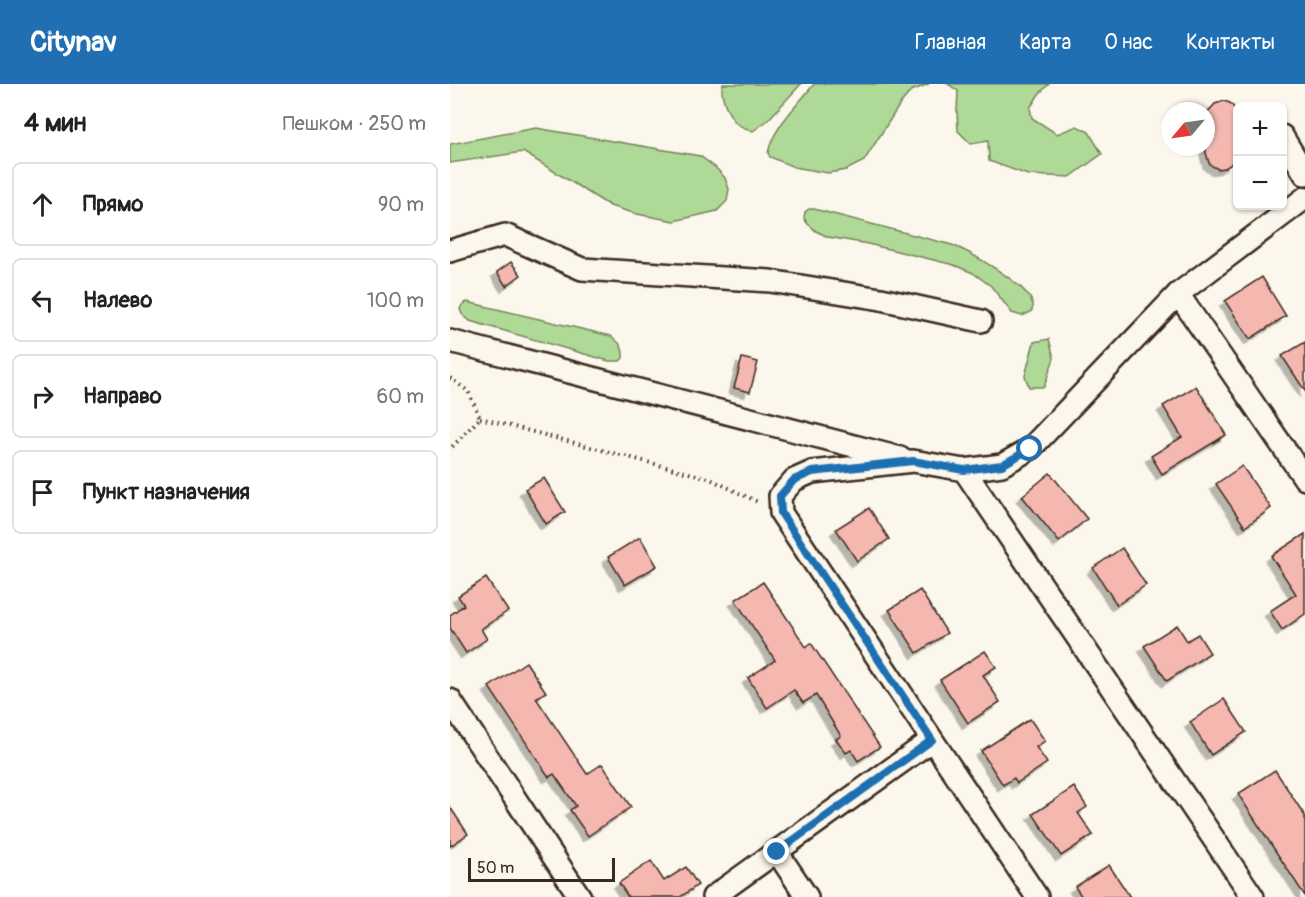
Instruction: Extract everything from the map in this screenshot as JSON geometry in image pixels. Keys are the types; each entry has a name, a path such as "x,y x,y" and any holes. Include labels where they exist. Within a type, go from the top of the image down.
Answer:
{"street":[{"path":"1287,144 1305,174"},
{"path":"450,341 913,461 964,470 1002,465 1030,449 1178,294 1305,198"},
{"path":"450,251 505,236 582,269 770,281 881,299 981,321"},
{"path":"1178,294 1305,479"},
{"path":"913,461 812,472 794,480 780,496 781,513 1037,897"},
{"path":"964,470 1253,897"},
{"path":"450,700 580,897"},
{"path":"713,897 932,740"},
{"path":"777,852 807,897"}],"path":[{"path":"450,378 468,391 480,418"},
{"path":"450,449 480,418"},
{"path":"480,418 708,478 781,513"}],"green space":[{"path":"723,84 801,84 767,121 753,131 735,122 728,112 724,100"},
{"path":"814,84 929,84 911,91 900,104 864,161 846,170 828,173 794,167 770,157 768,153 781,125"},
{"path":"948,84 1049,84 1030,108 1032,118 1057,134 1077,126 1089,132 1102,154 1070,177 1028,175 989,161 988,141 971,144 958,131 958,91"},
{"path":"536,128 700,156 725,178 729,189 727,201 717,211 674,221 610,206 523,152 450,163 450,144"},
{"path":"809,209 952,245 984,261 1020,286 1032,302 1031,312 1022,316 1012,313 991,286 973,273 954,265 868,244 828,237 807,223 804,218 805,212"},
{"path":"467,302 611,336 620,345 623,358 620,361 609,361 470,321 460,309"},
{"path":"1049,339 1054,358 1044,387 1029,387 1025,376 1034,342"}],"building":[{"path":"1224,101 1233,106 1233,161 1225,168 1218,169 1209,163 1207,156 1215,156 1215,104"},
{"path":"511,262 521,275 506,286 497,272"},
{"path":"1262,277 1286,316 1250,339 1225,301"},
{"path":"1305,342 1305,391 1282,356"},
{"path":"742,358 758,362 750,392 734,388"},
{"path":"1196,386 1226,435 1162,474 1151,456 1182,437 1163,406"},
{"path":"1242,466 1271,508 1245,527 1216,484"},
{"path":"1050,473 1087,519 1059,542 1022,496"},
{"path":"544,478 565,512 546,524 525,489"},
{"path":"869,508 889,539 857,561 836,529"},
{"path":"1305,534 1305,614 1282,630 1270,611 1296,594 1271,556"},
{"path":"640,537 657,566 625,585 608,557"},
{"path":"1122,548 1146,585 1117,605 1093,568"},
{"path":"486,578 508,611 481,629 487,639 466,653 450,628 450,615 464,605 458,596"},
{"path":"763,582 806,647 811,643 880,747 858,761 851,750 846,753 836,739 841,736 816,695 803,703 794,690 767,708 748,678 775,660 735,600"},
{"path":"920,590 947,633 917,653 889,610"},
{"path":"1177,625 1187,641 1198,634 1210,653 1167,681 1144,646"},
{"path":"985,651 996,667 983,675 1000,702 968,723 940,680"},
{"path":"526,662 546,692 536,698 587,774 602,764 631,807 588,836 570,810 576,806 554,774 549,777 489,687"},
{"path":"1224,699 1246,732 1211,755 1190,722"},
{"path":"1030,719 1045,741 1036,747 1047,763 1017,783 1014,778 1003,785 981,751"},
{"path":"1275,770 1305,816 1305,896 1238,794"},
{"path":"1074,787 1087,807 1078,813 1093,835 1061,856 1033,814"},
{"path":"450,807 468,834 450,846"},
{"path":"651,861 664,881 686,867 698,885 680,897 628,897 619,883"},
{"path":"1109,865 1130,897 1082,897 1075,887"}],"route":[{"path":"777,852 932,740 781,513 780,496 794,480 812,472 913,461 964,470 1002,465 1030,449"}]}
